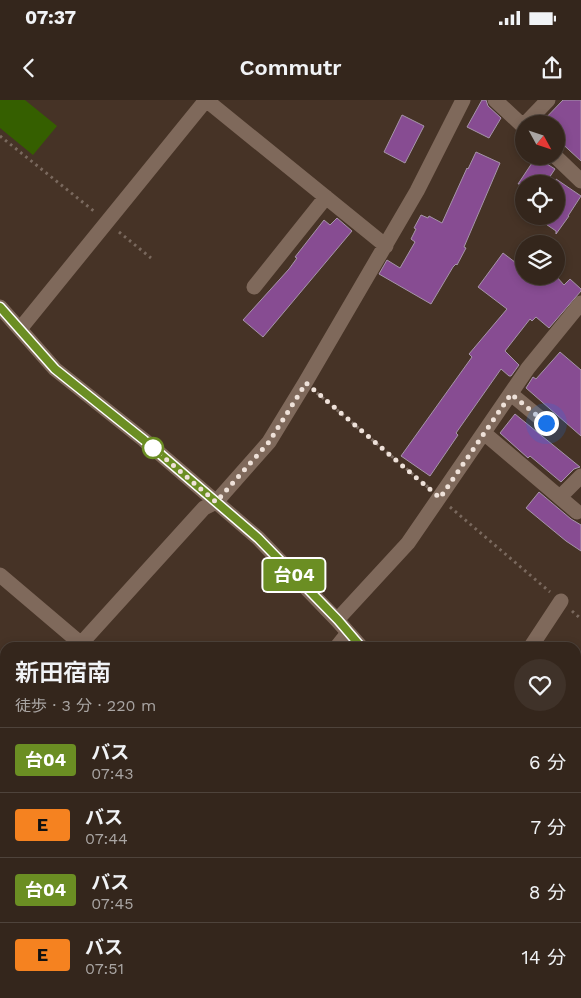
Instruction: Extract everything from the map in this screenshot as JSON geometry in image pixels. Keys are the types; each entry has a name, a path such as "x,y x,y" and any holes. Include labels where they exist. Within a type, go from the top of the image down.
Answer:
{"street":[{"path":"20,329 206,100 386,246"},
{"path":"85,642 204,508 216,502 269,442 306,383 417,192 463,100"},
{"path":"495,100 515,118"},
{"path":"534,115 548,100"},
{"path":"564,165 581,181"},
{"path":"254,287 326,197"},
{"path":"338,620 408,543 528,368 581,303"},
{"path":"0,307 55,369 144,440 258,538 338,620 356,642"},
{"path":"511,394 546,423"},
{"path":"484,433 577,512"},
{"path":"560,497 581,476"},
{"path":"0,575 76,642"},
{"path":"534,642 561,601"},
{"path":"341,642 348,633"}],"path":[{"path":"0,136 108,221 151,258"},
{"path":"306,383 561,601"}],"green space":[{"path":"0,100 25,100 57,126 33,155 0,128"}],"building":[{"path":"482,100 486,100 488,106 501,118 489,138 467,127"},
{"path":"563,100 581,100 581,161 565,146 565,115 549,115"},
{"path":"402,115 424,126 405,163 384,152"},
{"path":"476,152 500,163 464,247 466,248 431,304 379,274 387,260 400,268 415,242 411,239 421,215 428,218 429,216 442,223"},
{"path":"531,165 549,165 555,169 551,175 524,175"},
{"path":"565,185 581,196 565,222"},
{"path":"337,218 352,231 263,337 243,320 289,269 297,258 295,257 324,220 330,225"},
{"path":"547,225 562,225 556,234 556,231"},
{"path":"503,253 515,262 515,285 565,285 570,279 581,291 549,328 536,317 532,321 530,319 505,351 519,365 511,376 501,369 456,433 458,435 430,476 401,456 472,357 469,354 507,309 478,287"},
{"path":"560,352 581,370 581,436 526,388 533,377 536,379"},
{"path":"515,414 580,467 574,469 561,482 530,456 528,458 500,433"},
{"path":"539,492 581,525 581,551 526,508"}],"bus line":[{"name":"台04","path":"0,307 55,369 144,440 258,538 338,620 356,642"}],"route":[{"path":"153,448 216,502 269,442 306,383 440,498 511,394 546,423"}]}
